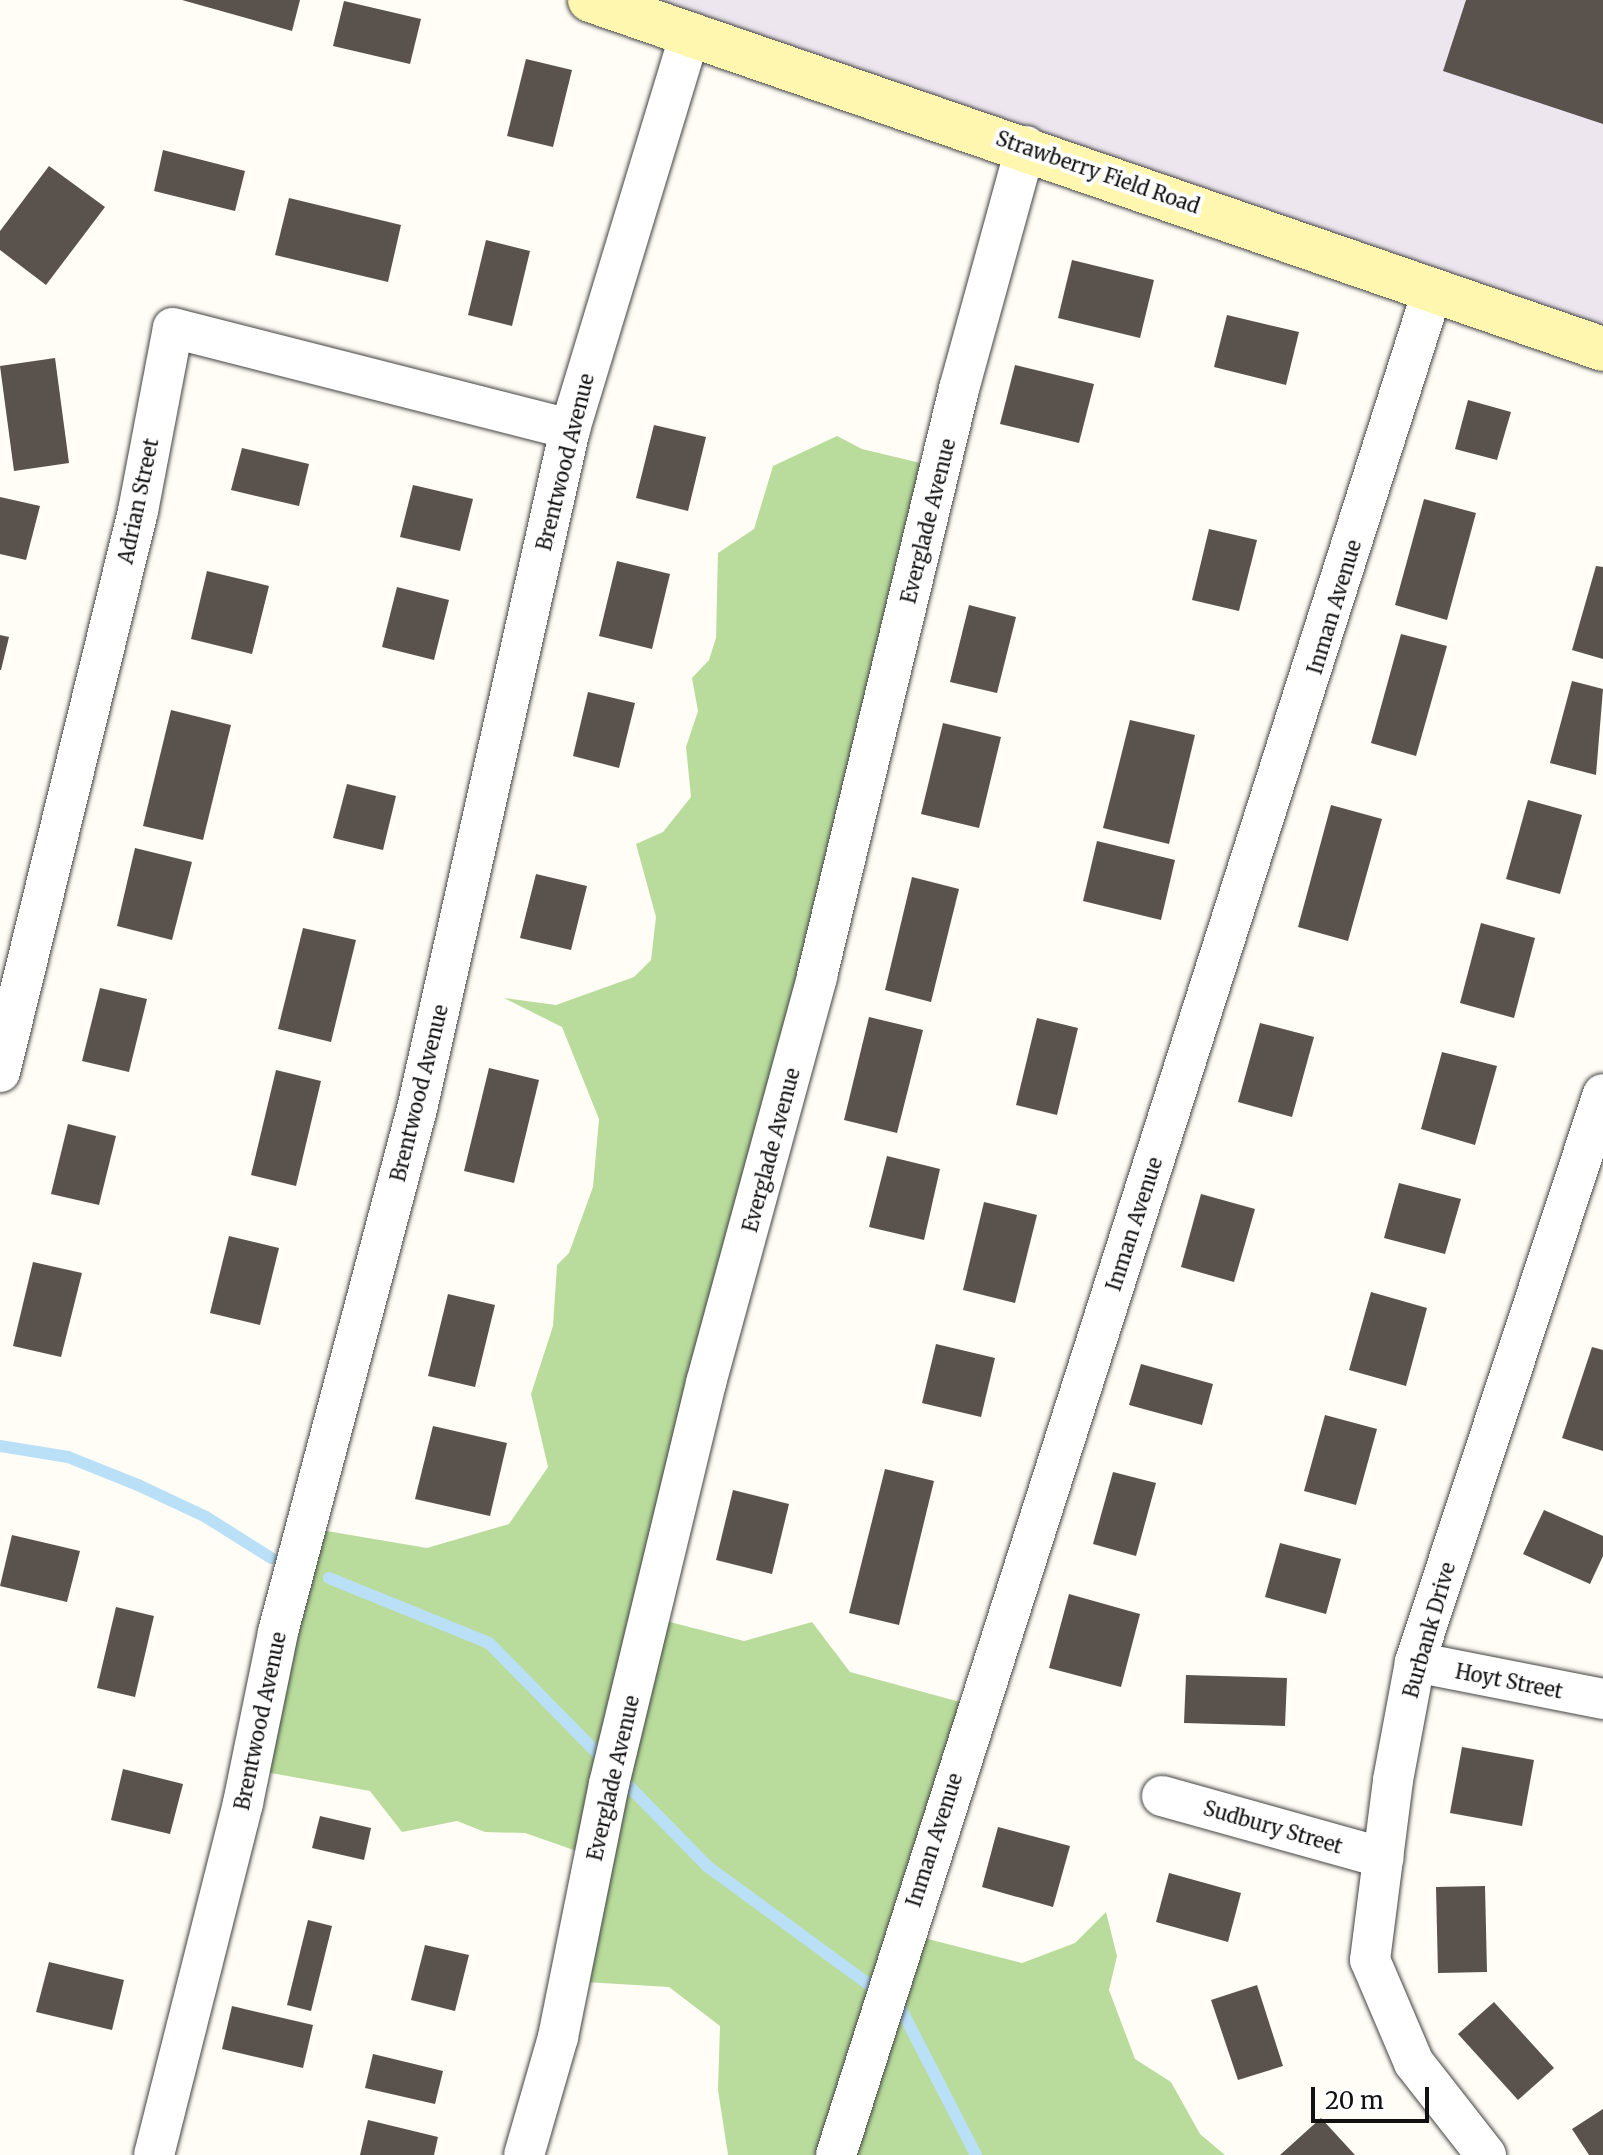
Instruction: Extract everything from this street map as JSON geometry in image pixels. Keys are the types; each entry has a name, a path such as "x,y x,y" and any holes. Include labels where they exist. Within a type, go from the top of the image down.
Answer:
{"street":[{"name":"Strawberry Field Road","path":"590,0 1026,146 1432,292 1603,349"},
{"name":"Brentwood Avenue","path":"154,2155 243,1803 278,1632 303,1555 417,1109 570,429 690,33"},
{"name":"Everglade Avenue","path":"524,2155 558,2037 609,1784 660,1592 706,1383 817,976 959,389 1026,146"},
{"name":"Inman Avenue","path":"836,2155 1432,292"},
{"name":"Adrian Street","path":"0,1072 138,511 173,328 570,429"},
{"name":"Burbank Drive","path":"1486,2155 1414,2063 1370,1960 1415,1662 1603,1094"},
{"name":"Hoyt Street","path":"1415,1662 1603,1699"},
{"name":"Sudbury Street","path":"1162,1796 1384,1858"}],"shaded area":[{"path":"602,0 1603,0 1603,345"}],"green space":[{"path":"837,436 862,449 937,467 666,1621 744,1641 812,1622 850,1672 971,1705 920,1937 1022,1963 1075,1943 1106,1912 1117,1956 1109,1990 1135,2059 1171,2082 1200,2134 1225,2155 728,2155 718,2090 720,2026 669,1987 568,1981 591,1856 525,1833 485,1832 457,1821 402,1832 370,1791 260,1771 315,1529 427,1548 509,1524 548,1467 531,1394 553,1326 557,1265 569,1253 593,1187 599,1119 562,1027 504,998 556,1005 634,977 651,960 656,917 636,844 663,832 691,797 686,747 698,711 692,678 709,660 716,638 718,553 754,529 773,466"}],"building":[{"path":"182,0 300,0 292,31"},
{"path":"1466,0 1603,0 1603,124 1443,71"},
{"path":"344,1 421,19 410,64 333,46"},
{"path":"526,59 572,70 553,147 507,136"},
{"path":"163,150 245,171 235,211 154,191"},
{"path":"49,166 105,207 46,285 0,250 0,231"},
{"path":"289,198 401,225 388,282 275,255"},
{"path":"486,240 530,251 512,326 468,315"},
{"path":"1072,260 1154,280 1140,338 1058,318"},
{"path":"1227,315 1299,332 1286,385 1214,367"},
{"path":"55,358 69,463 14,471 0,366"},
{"path":"1015,365 1094,384 1079,443 1000,424"},
{"path":"1468,400 1511,412 1497,460 1455,449"},
{"path":"654,425 706,437 688,511 636,498"},
{"path":"242,448 309,464 299,506 231,490"},
{"path":"413,485 473,499 460,551 400,537"},
{"path":"0,497 40,506 26,560 0,554"},
{"path":"1424,499 1476,513 1447,620 1395,605"},
{"path":"1209,529 1257,540 1239,611 1192,600"},
{"path":"617,561 670,574 652,649 599,636"},
{"path":"1596,566 1603,567 1603,659 1572,650"},
{"path":"207,571 269,586 252,654 191,639"},
{"path":"397,587 449,600 434,660 382,647"},
{"path":"969,605 1016,617 997,693 950,682"},
{"path":"1401,634 1447,646 1416,756 1371,743"},
{"path":"0,635 9,637 1,670 0,670"},
{"path":"1572,681 1603,689 1596,775 1550,763"},
{"path":"588,692 635,703 619,768 573,756"},
{"path":"171,710 231,725 203,840 143,826"},
{"path":"1130,720 1195,735 1169,844 1103,828"},
{"path":"943,723 1001,737 979,828 921,814"},
{"path":"347,784 396,796 383,850 333,838"},
{"path":"1528,800 1582,815 1560,894 1506,879"},
{"path":"1331,805 1382,819 1348,941 1298,927"},
{"path":"1097,841 1175,860 1161,920 1083,901"},
{"path":"135,848 192,862 172,940 117,926"},
{"path":"536,874 587,886 571,950 520,938"},
{"path":"912,877 959,889 931,1002 885,990"},
{"path":"1481,923 1535,938 1514,1018 1460,1003"},
{"path":"303,928 356,940 331,1042 278,1029"},
{"path":"100,988 147,999 129,1072 82,1061"},
{"path":"869,1017 923,1030 897,1133 844,1120"},
{"path":"1037,1018 1078,1028 1057,1115 1016,1105"},
{"path":"1260,1023 1314,1037 1292,1117 1238,1102"},
{"path":"1442,1052 1497,1066 1475,1145 1421,1129"},
{"path":"489,1068 539,1080 514,1183 464,1171"},
{"path":"276,1070 321,1081 296,1186 251,1175"},
{"path":"68,1124 116,1136 99,1205 51,1194"},
{"path":"887,1156 940,1169 924,1240 869,1227"},
{"path":"1399,1183 1461,1199 1445,1254 1384,1238"},
{"path":"1201,1194 1255,1209 1234,1282 1181,1267"},
{"path":"984,1202 1037,1215 1015,1303 963,1290"},
{"path":"229,1236 279,1248 260,1325 210,1313"},
{"path":"33,1262 82,1273 61,1357 13,1346"},
{"path":"1371,1292 1427,1308 1406,1386 1349,1370"},
{"path":"448,1294 495,1305 475,1387 428,1376"},
{"path":"936,1344 995,1358 981,1417 922,1403"},
{"path":"1592,1347 1603,1350 1603,1451 1562,1438"},
{"path":"1141,1364 1213,1384 1202,1425 1129,1405"},
{"path":"1325,1415 1377,1429 1356,1505 1304,1491"},
{"path":"433,1426 507,1443 490,1516 415,1499"},
{"path":"885,1469 934,1481 899,1625 849,1613"},
{"path":"1113,1472 1156,1483 1136,1556 1093,1544"},
{"path":"733,1490 789,1504 772,1574 716,1560"},
{"path":"1544,1510 1603,1536 1603,1556 1590,1584 1523,1554"},
{"path":"12,1535 80,1551 67,1602 0,1586"},
{"path":"1280,1543 1341,1559 1326,1614 1265,1597"},
{"path":"1069,1594 1140,1614 1121,1687 1049,1668"},
{"path":"116,1607 154,1616 135,1697 97,1688"},
{"path":"1186,1675 1287,1678 1285,1726 1184,1723"},
{"path":"1462,1747 1534,1760 1522,1826 1450,1813"},
{"path":"123,1769 183,1784 170,1834 111,1820"},
{"path":"320,1816 371,1828 364,1860 312,1848"},
{"path":"998,1827 1070,1846 1053,1907 982,1887"},
{"path":"1169,1873 1241,1893 1228,1942 1156,1922"},
{"path":"1485,1886 1487,1972 1438,1973 1436,1887"},
{"path":"308,1920 332,1926 311,2011 287,2005"},
{"path":"425,1945 469,1955 455,2011 411,2000"},
{"path":"49,1962 124,1980 112,2030 36,2012"},
{"path":"1257,1985 1283,2066 1238,2080 1211,2000"},
{"path":"1494,2002 1554,2068 1518,2100 1458,2034"},
{"path":"232,2006 313,2025 303,2068 222,2049"},
{"path":"373,2054 443,2071 435,2104 365,2088"},
{"path":"1603,2109 1603,2155 1589,2155 1572,2129"},
{"path":"1321,2118 1355,2155 1280,2155"},
{"path":"368,2120 438,2137 434,2155 360,2155"}],"waterway":[{"path":"0,1446 68,1457 138,1485 206,1517 271,1558"},
{"path":"329,1578 489,1643 607,1763"},
{"path":"619,1776 707,1866 900,2007 976,2155"}]}
